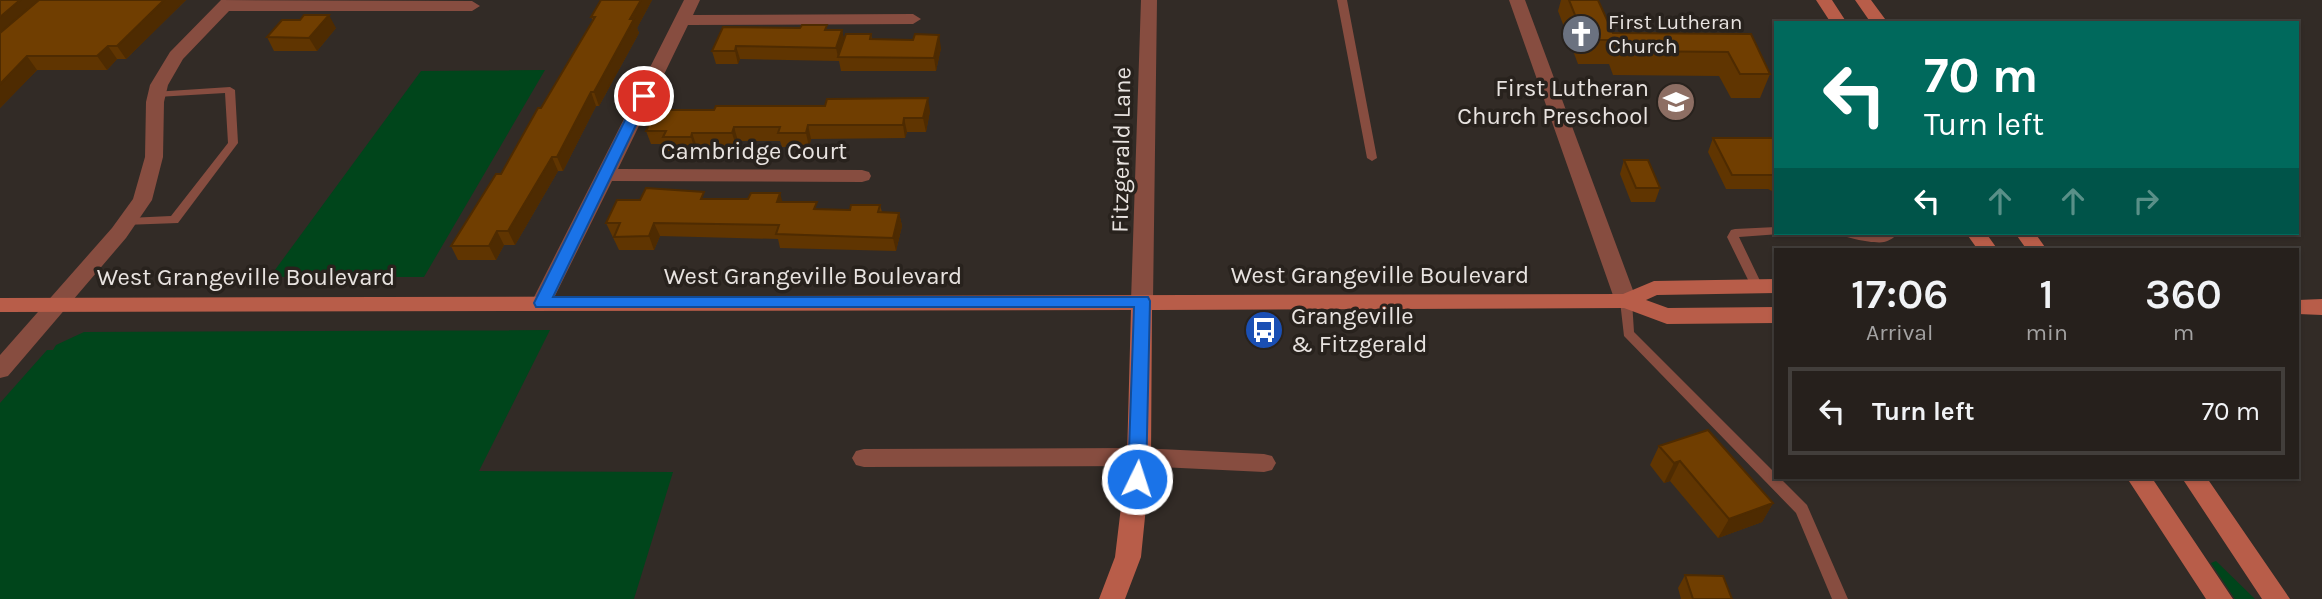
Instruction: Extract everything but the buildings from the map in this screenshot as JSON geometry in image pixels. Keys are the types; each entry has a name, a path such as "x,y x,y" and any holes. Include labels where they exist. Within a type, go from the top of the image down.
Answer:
{"main road":[{"path":"1824,0 1838,21"},
{"path":"1863,0 1879,21"},
{"name":"West Grangeville Boulevard","path":"1626,301 1654,288 1766,287"},
{"path":"1112,599 1128,557 1139,457 1142,301"},
{"name":"West Grangeville Boulevard","path":"0,304 1626,301 1667,316 1774,316"},
{"path":"2299,307 2322,307"},
{"path":"2140,479 2220,599"},
{"path":"2195,479 2277,599"}],"street":[{"path":"542,303 692,0"},
{"name":"Fitzgerald Lane","path":"1142,301 1149,0"},
{"path":"1517,0 1626,301"},
{"path":"0,370 128,222 142,200 152,169 157,94 166,70 227,3 472,6"},
{"path":"682,20 913,19"},
{"name":"Cambridge Court","path":"604,175 862,176"},
{"path":"864,458 1139,457 1264,463"}],"lane":[{"path":"1342,0 1372,158"},
{"path":"128,222 174,219 233,143 230,90 157,94"},
{"path":"1766,287 1733,237 1735,233 1774,231"},
{"path":"1856,235 1881,239 1889,235"},
{"path":"1626,301 1628,333 1801,509 1840,599"}],"green space":[{"path":"545,70 424,277 283,277 272,274 421,71"},
{"path":"550,330 479,471 673,472 634,599 0,599 0,403 47,350 53,350 56,345 84,332"},
{"path":"2216,561 2255,599 2235,599 2211,563"}],"place":[{"name":"First Lutheran Church","path":"1581,34"},
{"name":"First Lutheran Church Preschool","path":"1676,102"},
{"name":"Grangeville & Fitzgerald","path":"1264,330"}],"route":[{"path":"644,96 542,303 1142,301 1137,479"}]}
